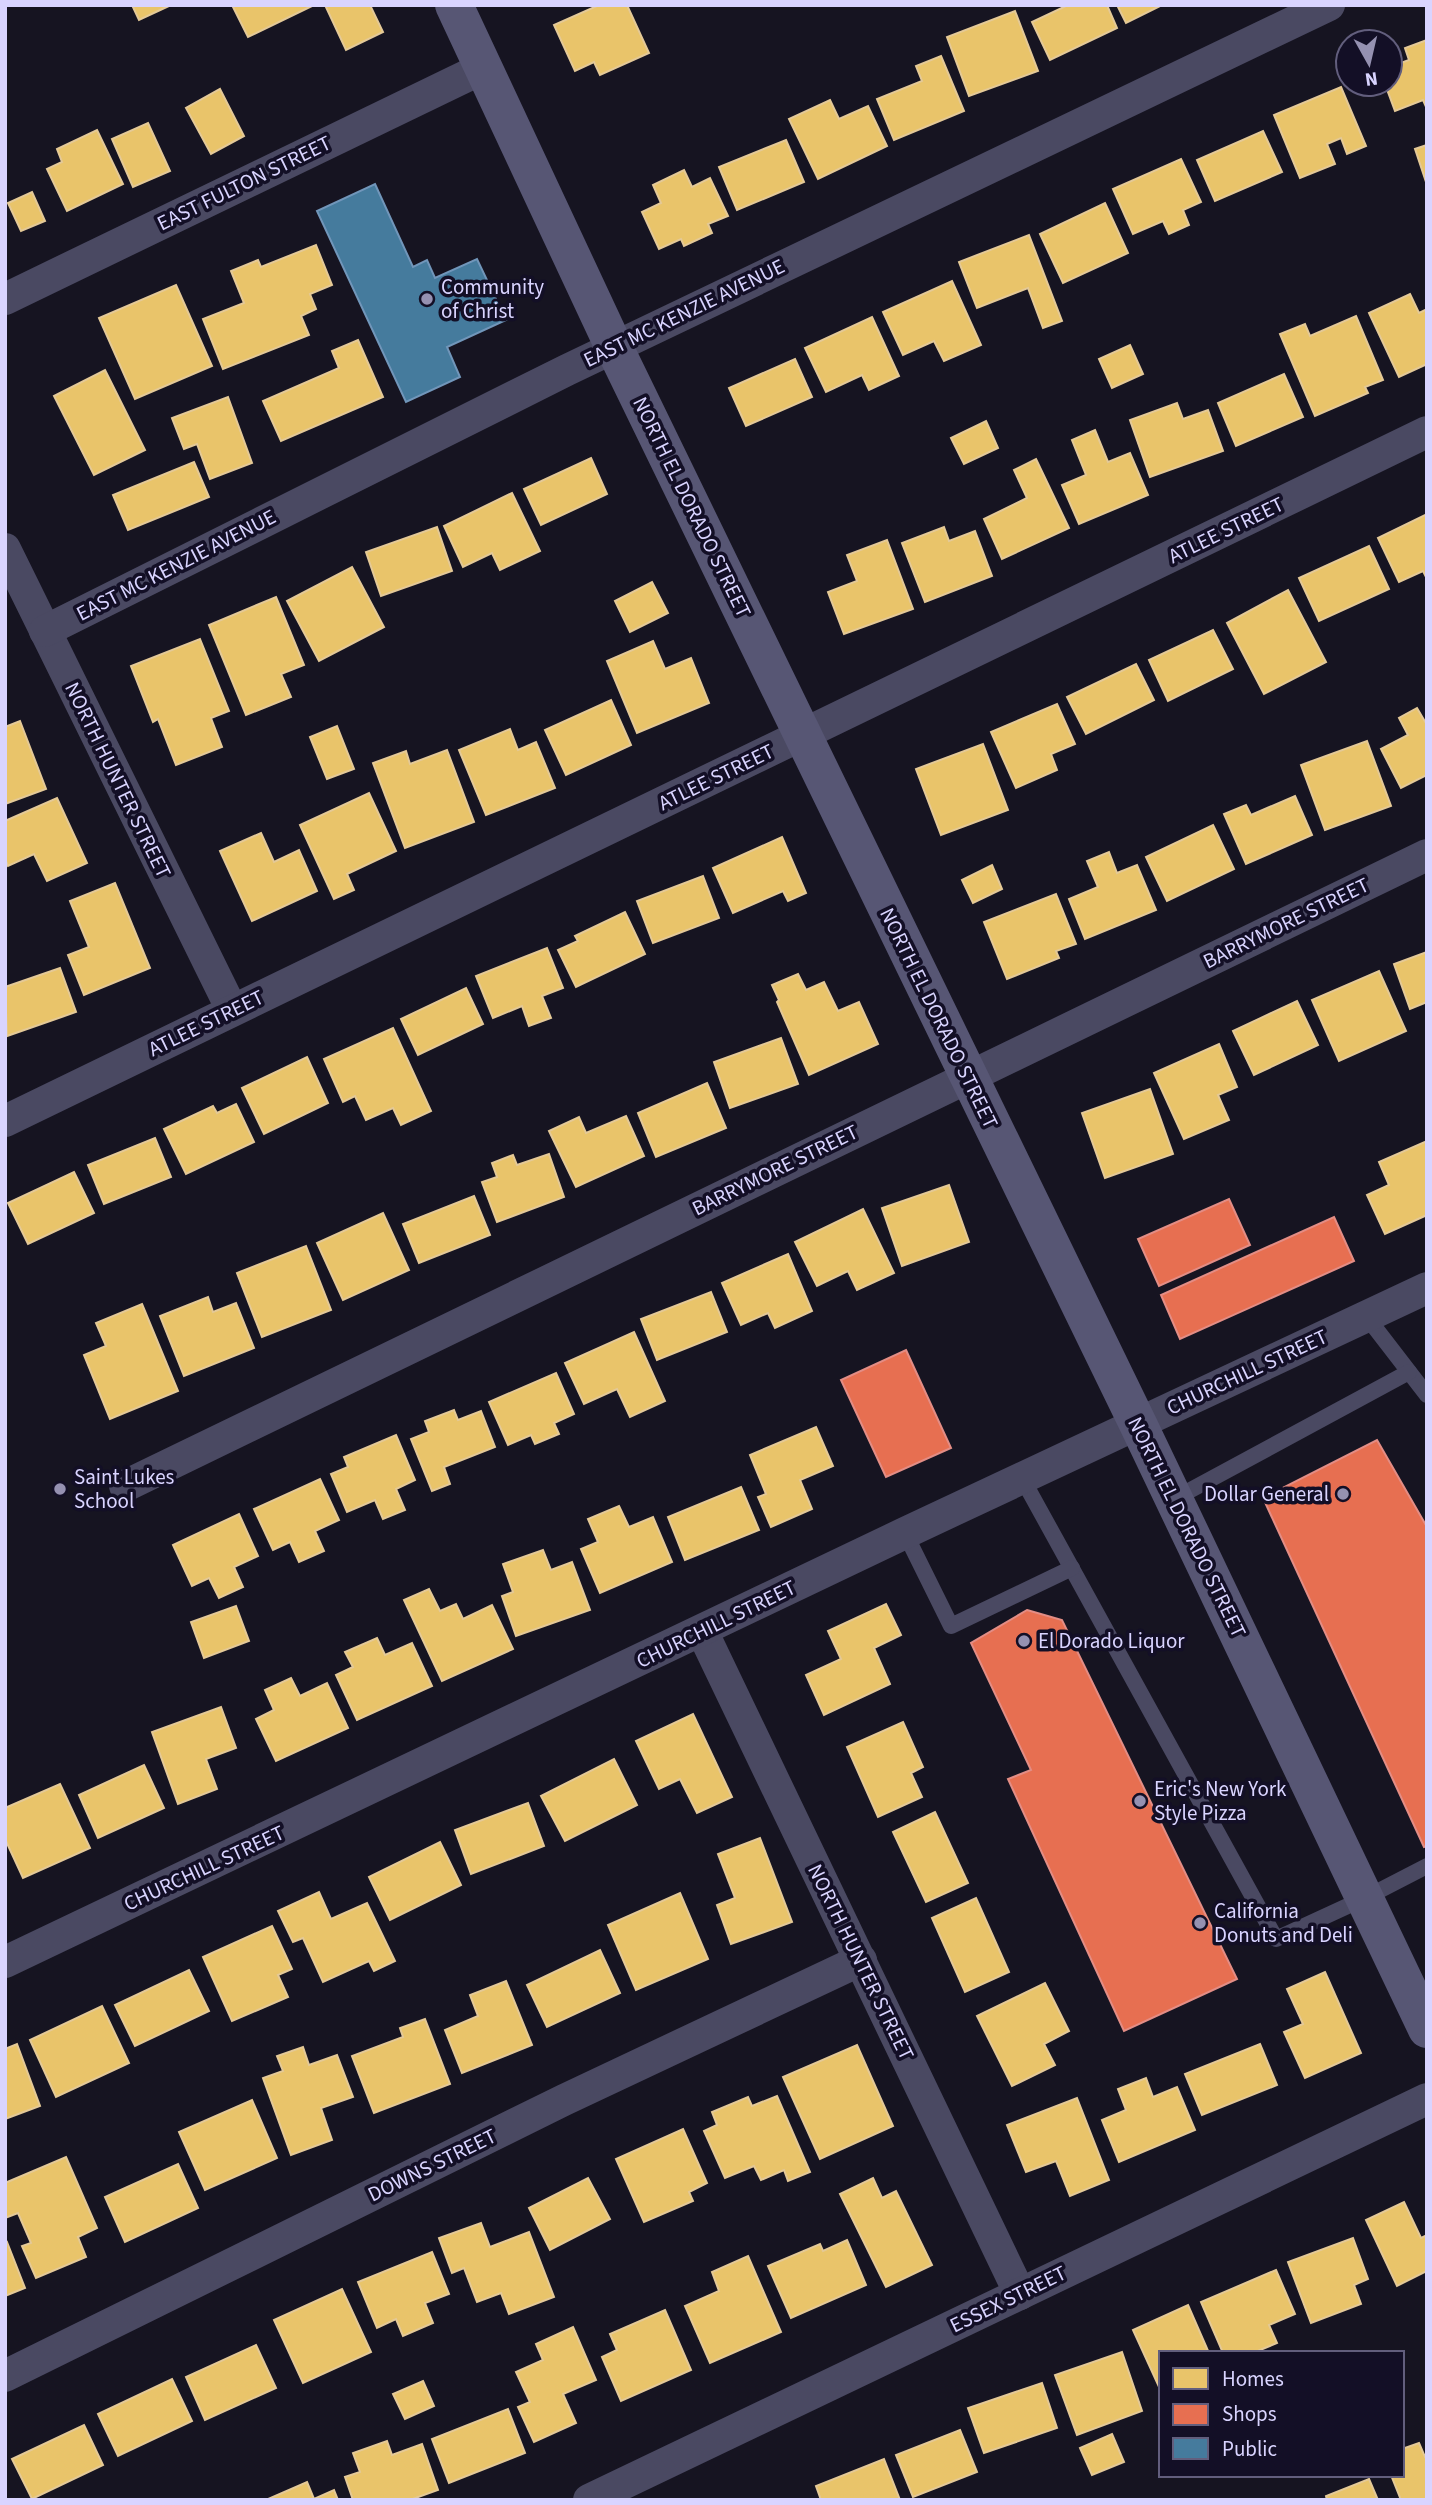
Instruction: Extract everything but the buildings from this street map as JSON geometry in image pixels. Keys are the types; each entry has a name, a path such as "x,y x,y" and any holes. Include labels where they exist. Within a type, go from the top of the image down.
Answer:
{"main road":[{"name":"NORTH EL DORADO STREET","path":"454,5 614,347 1138,1424 1427,2029"}],"street":[{"name":"EAST MC KENZIE AVENUE","path":"45,631 614,347 1329,5"},
{"name":"EAST FULTON STREET","path":"5,299 483,68"},
{"name":"ATLEE STREET","path":"5,1121 1427,432"},
{"name":"NORTH HUNTER STREET","path":"5,549 232,1010"},
{"name":"BARRYMORE STREET","path":"125,1486 1427,856"},
{"name":"CHURCHILL STREET","path":"5,1962 905,1533 1427,1288"},
{"name":"NORTH HUNTER STREET","path":"702,1631 1020,2294"},
{"name":"DOWNS STREET","path":"5,2376 564,2100 861,1960"},
{"name":"ESSEX STREET","path":"589,2500 1427,2099"}],"lane":[{"path":"1366,1316 1426,1393"},
{"path":"1174,1499 1409,1372"},
{"path":"1022,1478 1276,1940 1427,1866"},
{"path":"905,1533 951,1626 1072,1568"}],"place":[{"name":"Community of Christ","path":"427,299"},
{"name":"Saint Lukes School","path":"60,1489"},
{"name":"Dollar General","path":"1343,1494"},
{"name":"El Dorado Liquor","path":"1024,1641"},
{"name":"Eric's New York Style Pizza","path":"1140,1801"},
{"name":"California Donuts and Deli","path":"1200,1923"}]}
